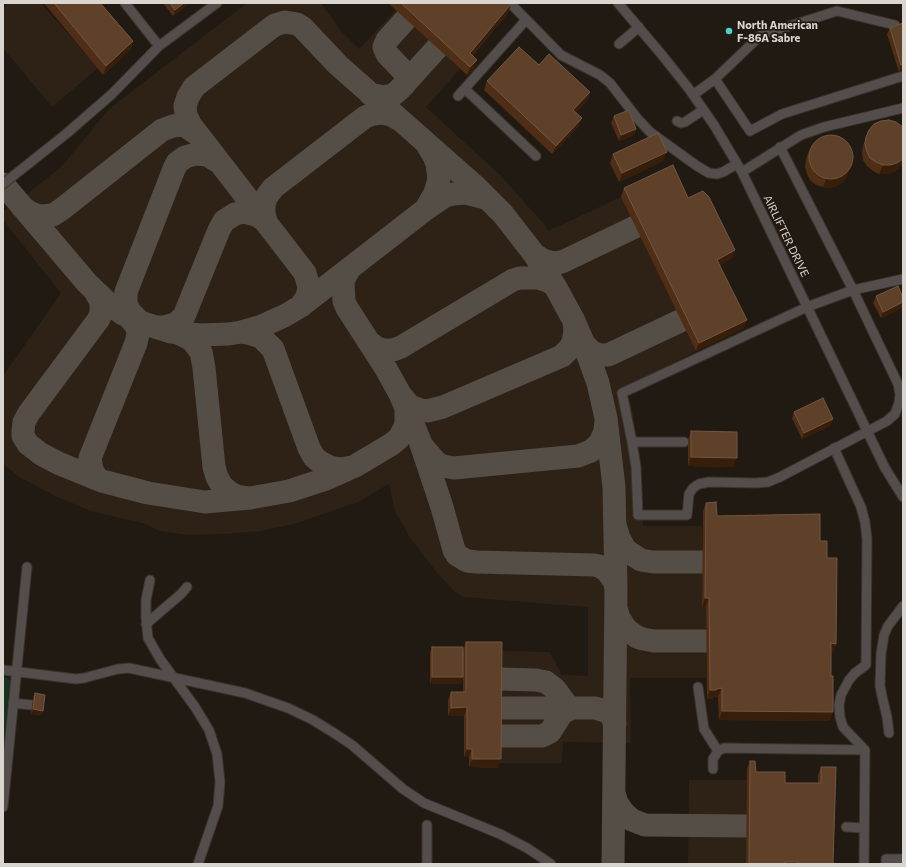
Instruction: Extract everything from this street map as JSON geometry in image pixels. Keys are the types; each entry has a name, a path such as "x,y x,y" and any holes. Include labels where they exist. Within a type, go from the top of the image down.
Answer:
{"street":[{"path":"126,3 159,46"},
{"path":"3,184 66,134 112,94 159,46 217,3"},
{"path":"510,3 561,55 600,75 610,83 637,118 650,132 709,173 717,174 739,168 801,135 824,127 903,108"},
{"name":"AIRLIFTER DRIVE","path":"618,3 662,55 693,95 714,125 739,168 885,468 903,497"},
{"path":"693,95 715,79 761,35 837,11 895,25"},
{"path":"458,96 526,20"},
{"path":"619,44 639,27"},
{"path":"715,79 750,131 782,114 903,76"},
{"path":"465,89 536,156"},
{"path":"677,121 681,123 685,122 703,110"},
{"path":"780,147 853,290 898,384 900,394 899,403 895,414 887,421 768,482 709,482 699,484 693,488 689,494 687,515 638,515 636,468 622,393 807,307 853,290 903,279"},
{"path":"632,442 684,442"},
{"path":"834,448 861,507 868,540 866,665 855,673 849,680 841,695 839,705 840,717 844,727 865,750 864,864"},
{"path":"3,807 27,567"},
{"path":"150,580 146,600 146,624 148,638 160,659 196,707 209,730 216,754 220,782 218,806 198,864"},
{"path":"146,624 187,587"},
{"path":"888,733 887,717 880,686 881,654 884,635 888,626 903,606"},
{"path":"3,670 65,678 80,678 113,670 129,668 245,693 288,708 352,745 382,772 424,803 500,834 528,848 551,864"},
{"path":"698,687 704,729 718,750"},
{"path":"13,703 31,705"},
{"path":"713,769 713,759 718,750 724,748 865,750"},
{"path":"427,825 427,864"},
{"path":"846,827 864,828"},
{"path":"886,862 903,860"}],"shaded area":[{"path":"8,3 41,3 98,68 52,107 3,48 3,8"},
{"path":"247,3 321,3 341,31 359,49 396,10 460,69 426,107 500,175 545,225 548,231 621,197 696,351 624,388 631,404 636,435 640,469 643,526 702,526 702,606 706,607 706,678 630,678 631,743 563,742 562,763 498,763 499,651 550,652 562,675 588,676 588,607 463,597 455,592 438,574 410,538 395,511 389,484 358,502 294,524 261,531 189,535 159,531 146,524 91,511 55,496 21,478 3,464 3,376 61,293 3,220 3,211 61,167 109,109"},
{"path":"689,780 747,780 746,864 688,864"}],"green space":[{"path":"3,677 8,678 10,681 3,753"}],"building":[{"path":"54,3 100,3 133,41 106,66"},
{"path":"170,3 184,3 175,10"},
{"path":"401,3 511,4 470,53 477,60 470,67"},
{"path":"903,23 903,64 901,65 890,28"},
{"path":"519,47 539,65 549,54 590,92 573,110 582,118 556,146 487,81"},
{"path":"629,110 636,129 621,135 614,116"},
{"path":"889,120 896,122 903,127 903,159 897,163 883,165 870,158 865,144 869,130 874,124"},
{"path":"658,133 667,152 622,173 613,154"},
{"path":"827,135 835,135 840,136 847,141 852,148 852,166 847,173 840,178 827,179 819,176 812,169 809,161 809,153 812,145 819,138"},
{"path":"673,165 688,198 703,191 709,197 735,250 717,260 747,320 699,343 624,188"},
{"path":"898,286 903,302 883,312 876,296"},
{"path":"823,398 833,419 804,433 794,412"},
{"path":"691,431 737,432 737,458 691,457"},
{"path":"716,502 717,516 820,514 820,541 827,541 827,558 837,558 836,644 831,643 833,712 722,711 722,688 710,690 709,598 705,598 706,503"},
{"path":"466,642 502,642 501,759 472,759 472,749 467,749 467,707 451,708 451,692 466,692"},
{"path":"432,647 463,647 463,677 432,677"},
{"path":"35,693 45,695 43,711 33,709"},
{"path":"750,761 755,761 756,772 785,772 785,783 821,783 821,767 836,767 833,864 798,864 798,862 785,862 785,864 749,864"}],"taxiway":[{"path":"404,85 407,78 406,74 387,54 384,47 387,40 406,19"},
{"path":"301,306 307,297 309,287 305,273 190,124 186,115 185,106 194,87 272,27 285,22 297,24 302,27 338,65 474,185 503,214 534,254 555,286 573,319 584,344 598,383 606,418 614,487 616,588 613,864"},
{"path":"370,94 383,97 393,95 437,48"},
{"path":"267,224 264,214 264,204 267,196 273,188 365,117 382,113 391,115 400,120"},
{"path":"22,207 36,215 53,215 162,130 180,125 187,127 197,134"},
{"path":"426,209 435,193 439,179 437,164 428,146"},
{"path":"139,321 130,312 126,303 126,292 177,163 185,157 196,154 207,155 220,163"},
{"path":"3,184 87,283 107,302 123,314 143,323 171,332 200,335 241,332 262,326 286,315 301,306 426,209 445,196 466,193 489,200"},
{"path":"155,327 172,325 177,323 184,316 224,221 235,214 244,212 256,215 264,220"},
{"path":"534,254 543,260 558,263 635,227"},
{"path":"350,268 343,282 344,301 400,394 420,441 442,507 454,550 457,555 467,561 477,562 599,566 607,571 614,581 616,588"},
{"path":"368,341 377,348 384,350 393,350 401,347 513,280 520,278 539,278 548,281 555,286"},
{"path":"96,293 101,302 101,314 98,320 29,413 24,422 23,436 28,444 41,454 58,463 102,481 148,493 205,502 250,498 289,491 326,479 355,466 392,444 399,438 405,427 406,411"},
{"path":"102,481 97,478 92,470 90,458 136,343 138,334 137,327 129,317"},
{"path":"584,344 592,352 600,355 608,355 680,321"},
{"path":"400,394 410,406 421,410 427,411 443,407 562,356 570,348 573,342 575,330 574,322"},
{"path":"241,332 261,337 273,349 309,448 314,457 330,467 339,469 352,467"},
{"path":"180,334 192,340 201,352 214,467 217,477 222,486 229,492 236,496 248,498"},
{"path":"423,447 437,463 454,468 578,456 591,451 600,443 605,431 606,420"},
{"path":"616,528 625,549 641,560 653,562 703,562"},
{"path":"616,608 619,618 626,629 637,637 654,641 706,641"},
{"path":"499,679 536,680 546,682 555,689 566,704 572,708"},
{"path":"499,708 595,708 610,714 615,723"},
{"path":"498,736 542,736 550,732 562,713 572,708"},
{"path":"614,793 617,803 624,813 632,820 645,825 747,826"}],"place":[{"name":"North American F-86A Sabre","path":"729,31"}]}
